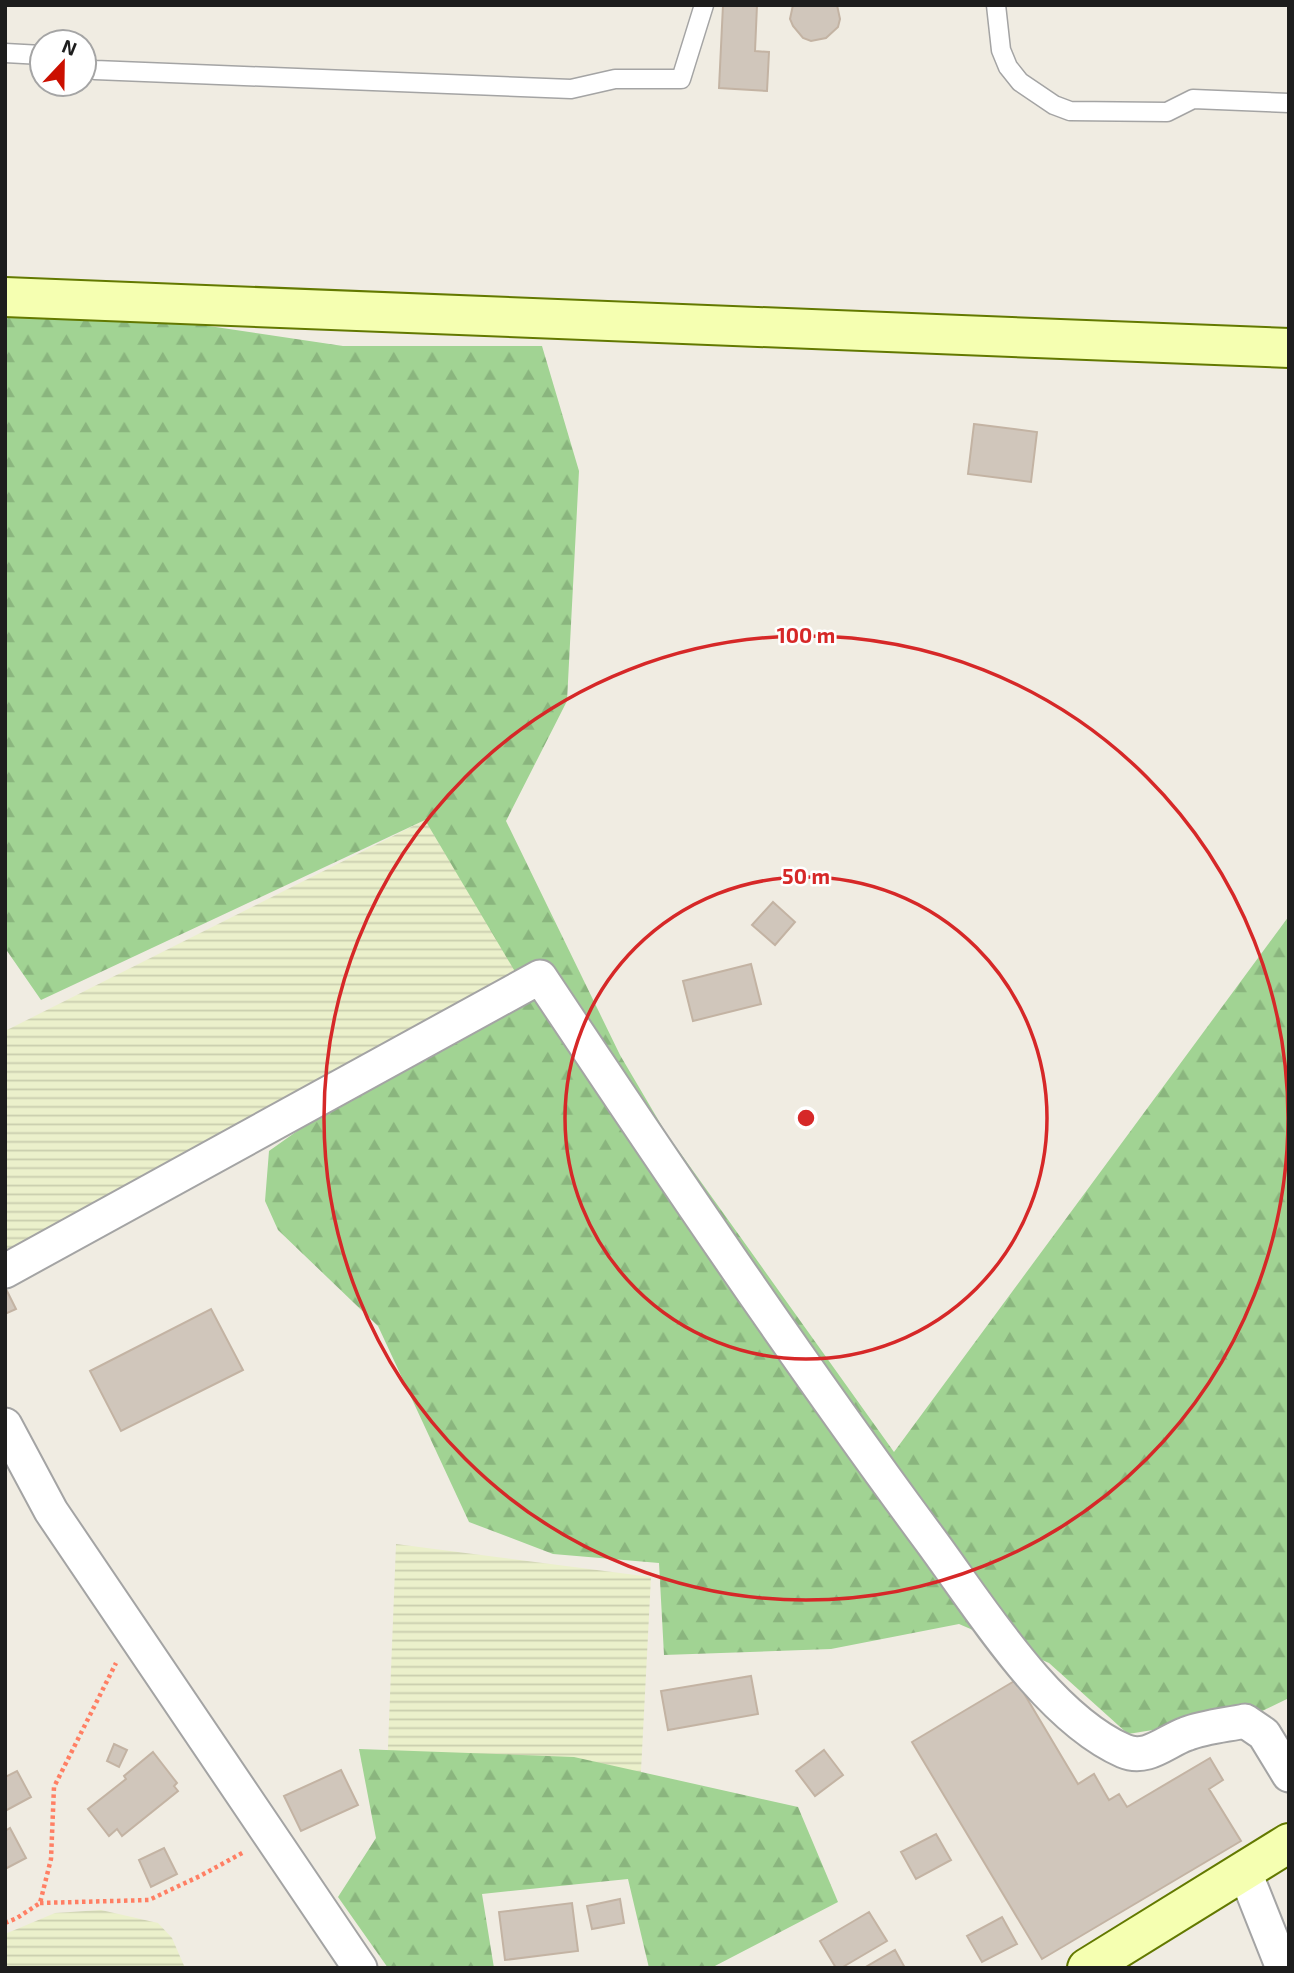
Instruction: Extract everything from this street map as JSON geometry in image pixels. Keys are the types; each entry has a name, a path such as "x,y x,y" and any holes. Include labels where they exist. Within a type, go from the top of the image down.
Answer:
{"street":[{"path":"5,297 1289,348"},
{"path":"5,1271 540,977 682,1190 849,1430 1033,1678 1088,1730 1127,1753 1156,1751 1186,1734 1245,1721 1264,1734 1289,1775"},
{"path":"5,1425 51,1511 360,1968"},
{"path":"1087,1968 1289,1843"},
{"path":"1244,1870 1283,1968"}],"lane":[{"path":"98,70 571,89 615,79 681,79 704,5"},
{"path":"996,5 1001,50 1008,67 1020,82 1054,105 1070,111 1167,112 1193,99 1289,103"},
{"path":"5,53 28,54"}],"path":[{"path":"40,1903 51,1859 54,1787 102,1695 131,1629"},
{"path":"5,1923 18,1919 40,1903 149,1900 201,1876 271,1836"}],"green space":[{"path":"94,309 343,346 542,346 579,471 567,701 506,821 620,1055 666,1133 894,1452 1289,916 1289,1698 1258,1713 1128,1734 1049,1663 959,1624 831,1649 664,1655 659,1563 553,1554 469,1522 378,1326 278,1230 265,1201 269,1151 517,975 425,820 41,1000 5,948 5,313"},
{"path":"425,820 518,974 5,1256 5,1031"},
{"path":"396,1544 651,1577 640,1790 387,1772"},
{"path":"359,1749 574,1757 798,1807 838,1902 711,1968 649,1968 628,1879 482,1894 494,1968 388,1968 338,1897 376,1838"},
{"path":"101,1910 158,1923 172,1938 185,1968 5,1968 5,1934 55,1913"}],"building":[{"path":"723,5 757,5 755,51 769,52 767,91 719,88"},
{"path":"793,5 837,5 840,19 838,27 826,38 811,41 803,38 790,19"},
{"path":"974,424 1037,432 1031,482 968,474"},
{"path":"773,902 795,922 775,945 752,925"},
{"path":"751,964 761,1004 693,1021 683,981"},
{"path":"5,1287 16,1309 5,1314"},
{"path":"211,1309 243,1370 121,1431 90,1371"},
{"path":"751,1676 758,1714 668,1730 661,1691"},
{"path":"1016,1680 1078,1784 1094,1774 1109,1800 1119,1794 1127,1807 1210,1758 1223,1780 1209,1789 1241,1841 1042,1959 912,1742"},
{"path":"114,1744 127,1750 119,1767 107,1761"},
{"path":"824,1750 843,1775 815,1796 796,1771"},
{"path":"153,1752 177,1783 174,1786 178,1791 122,1836 117,1829 109,1836 88,1809 126,1779 124,1776"},
{"path":"341,1770 358,1805 301,1831 284,1796"},
{"path":"17,1771 31,1797 5,1811 5,1777"},
{"path":"10,1828 26,1858 5,1869 5,1831"},
{"path":"936,1834 951,1860 916,1879 901,1852"},
{"path":"164,1848 177,1874 151,1887 139,1860"},
{"path":"620,1899 624,1923 592,1929 587,1906"},
{"path":"572,1903 578,1951 505,1960 499,1912"},
{"path":"869,1912 887,1941 841,1968 836,1968 820,1941"},
{"path":"1002,1917 1017,1944 982,1962 967,1936"},
{"path":"895,1950 905,1968 864,1968"}]}
